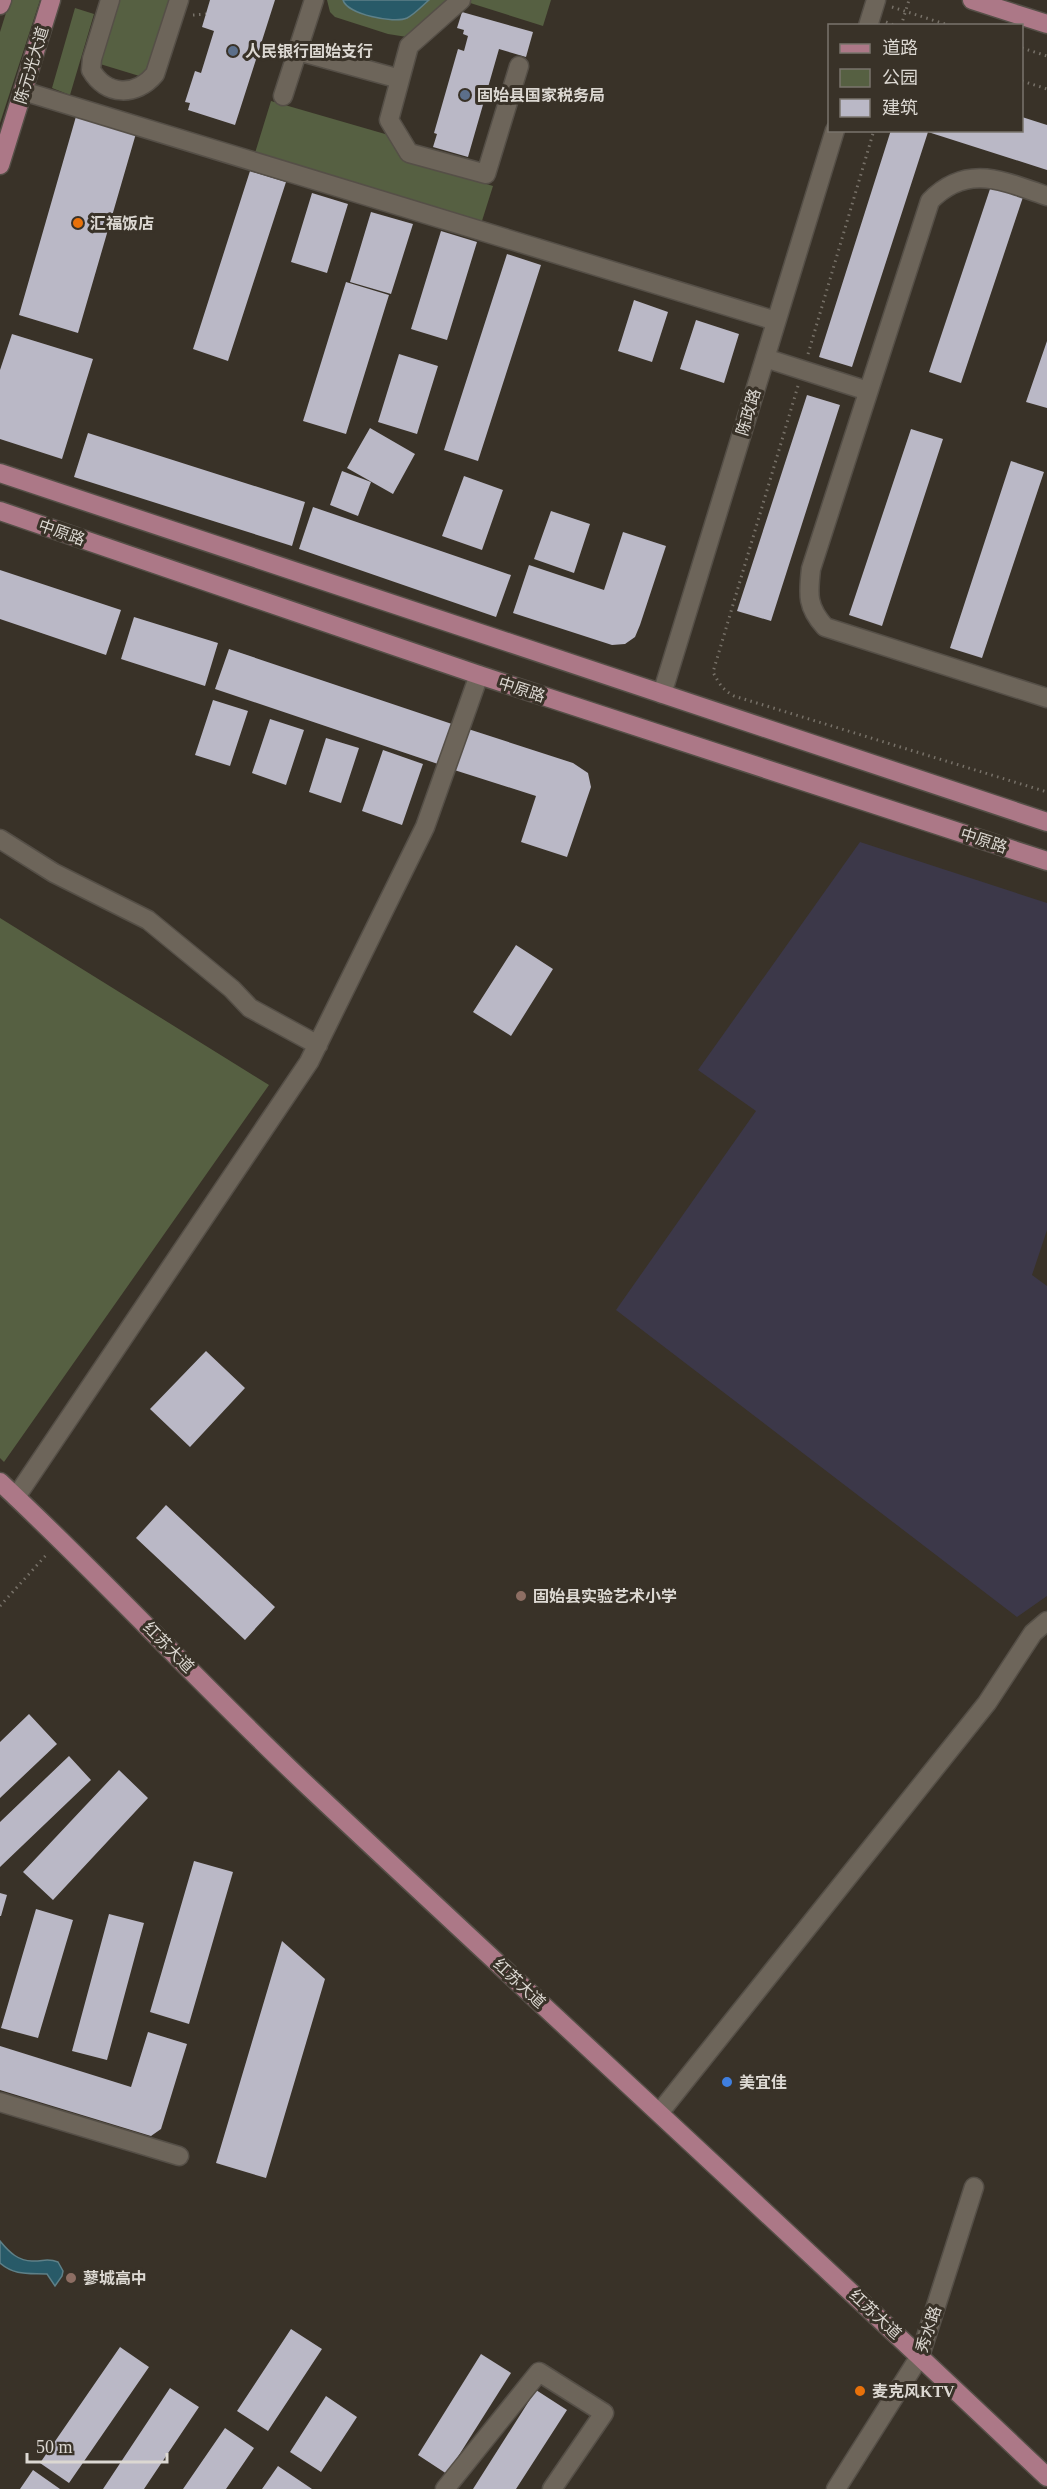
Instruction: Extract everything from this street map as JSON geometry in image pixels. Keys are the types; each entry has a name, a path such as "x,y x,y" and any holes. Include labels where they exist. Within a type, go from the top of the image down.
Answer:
{"main road":[{"path":"0,5 2,0"},
{"name":"陈元光大道","path":"0,165 51,0"},
{"path":"972,0 1047,24"},
{"path":"0,473 1047,822"},
{"name":"中原路","path":"0,511 479,675 1047,861"},
{"name":"红苏大道","path":"0,1482 61,1538 307,1785 660,2112 1047,2477"}],"street":[{"path":"110,0 92,59 91,70 103,85 113,91 125,92 148,83 155,74 179,0"},
{"path":"283,96 314,0"},
{"path":"461,0 410,46 389,120 409,153 486,174 519,66"},
{"path":"869,24 876,1"},
{"path":"298,51 400,80"},
{"path":"23,91 776,321"},
{"name":"陈政路","path":"662,694 835,132"},
{"path":"1047,196 982,177 958,180 942,189 930,201 811,569 808,594 813,613 825,627 1047,698"},
{"path":"765,358 868,391"},
{"path":"16,1497 309,1062 425,827 479,675"},
{"path":"0,839 54,873 148,920 232,989 250,1008 318,1045"},
{"path":"660,2112 987,1703 1033,1633 1047,1621"},
{"path":"0,2102 179,2156"},
{"name":"秀水路","path":"836,2489 920,2356 974,2187"},
{"path":"445,2489 538,2372 604,2413 552,2489"}],"path":[{"path":"902,24 909,0"},
{"path":"876,1 945,24"},
{"path":"1023,48 1047,56"},
{"path":"1023,81 1047,89"},
{"path":"0,1606 61,1538"}],"shaded area":[{"path":"860,842 1047,903 1047,1230 1032,1275 1047,1286 1047,1596 1017,1617 616,1310 756,1111 698,1070"}],"green space":[{"path":"10,0 40,0 0,123 0,32"},
{"path":"120,0 170,0 146,78 100,64"},
{"path":"327,0 450,0 407,37 388,34 335,17 330,12"},
{"path":"468,0 551,0 543,26 467,2"},
{"path":"75,8 94,14 70,95 52,88"},
{"path":"271,101 392,136 404,159 493,186 481,224 255,153"},
{"path":"0,918 269,1085 4,1462 0,1458"}],"water":[{"path":"343,0 429,0 407,18 392,20 353,10"},
{"path":"0,2241 24,2260 58,2262 63,2271 62,2276 55,2286 47,2274 11,2270 0,2263"}],"building":[{"name":"人民银行固始支行","path":"210,0 275,0 235,125 188,110 190,103 185,102 195,71 201,73 214,31 202,27"},
{"name":"固始县国家税务局","path":"462,12 533,32 526,57 499,49 468,157 433,147 437,134 434,133 458,49 464,51 468,36 463,34 464,30 457,28"},
{"name":"汇福饭店","path":"77,113 137,130 78,333 19,315"},
{"path":"1023,117 1047,125 1047,170 928,132 1023,132"},
{"path":"890,132 928,132 852,367 819,357"},
{"path":"250,171 286,182 228,361 193,349"},
{"path":"991,186 1023,197 961,383 929,372"},
{"path":"312,193 348,204 327,273 291,262"},
{"path":"371,212 413,224 391,294 350,282"},
{"path":"441,231 477,242 447,340 411,329"},
{"path":"507,254 541,265 478,461 444,450"},
{"path":"346,282 389,295 346,434 303,421"},
{"path":"634,300 668,312 652,362 618,351"},
{"path":"696,320 739,334 724,383 680,369"},
{"path":"12,334 93,359 62,459 0,439 0,370"},
{"path":"1047,341 1047,408 1026,402"},
{"path":"399,354 438,366 417,434 378,422"},
{"path":"807,395 840,405 771,621 737,611"},
{"path":"370,428 415,454 393,494 347,468"},
{"path":"911,429 943,439 882,626 849,615"},
{"path":"88,433 305,502 292,546 74,477"},
{"path":"1011,461 1044,472 982,658 950,648"},
{"path":"342,471 371,482 358,516 330,505"},
{"path":"464,476 503,490 482,550 442,536"},
{"path":"313,507 511,575 496,617 299,549"},
{"path":"551,511 590,524 574,573 534,559"},
{"path":"623,532 666,546 635,637 625,644 612,645 513,613 529,565 604,590"},
{"path":"0,570 121,610 106,655 0,619"},
{"path":"134,617 218,643 205,686 121,659"},
{"path":"229,649 452,724 438,764 215,689"},
{"path":"213,700 248,711 230,766 195,755"},
{"path":"270,719 304,730 286,785 252,773"},
{"path":"462,727 573,763 588,773 591,787 567,857 521,842 536,796 448,768"},
{"path":"326,738 359,748 341,803 309,792"},
{"path":"383,750 423,764 402,825 362,811"},
{"path":"516,945 553,969 511,1036 473,1012"},
{"path":"206,1351 245,1388 190,1447 150,1409"},
{"path":"166,1505 275,1607 245,1640 136,1538"},
{"path":"29,1714 57,1744 0,1798 0,1742"},
{"path":"69,1756 91,1780 0,1867 0,1822"},
{"path":"119,1770 148,1798 53,1900 23,1872"},
{"path":"194,1861 233,1872 189,2024 150,2012"},
{"path":"0,1893 7,1895 1,1916 0,1916"},
{"path":"36,1909 73,1920 38,2038 1,2028"},
{"path":"109,1914 144,1923 107,2060 72,2051"},
{"path":"282,1941 325,1979 266,2178 216,2163"},
{"path":"148,2032 187,2044 161,2129 151,2136 0,2090 0,2046 131,2087"},
{"path":"291,2329 322,2349 268,2431 237,2411"},
{"path":"120,2347 149,2367 69,2483 40,2463"},
{"path":"481,2354 511,2373 447,2474 418,2455"},
{"path":"170,2388 199,2407 144,2489 103,2489"},
{"path":"536,2390 567,2410 516,2489 473,2489"},
{"path":"326,2396 357,2417 321,2472 290,2452"},
{"path":"225,2428 254,2448 226,2489 183,2489"},
{"path":"278,2466 312,2489 262,2489"},
{"path":"33,2470 60,2489 20,2489"}],"place":[{"name":"人民银行固始支行","path":"233,51"},
{"name":"固始县国家税务局","path":"465,95"},
{"name":"汇福饭店","path":"78,223"},
{"name":"固始县实验艺术小学","path":"521,1596"},
{"name":"美宜佳","path":"727,2082"},
{"name":"蓼城高中","path":"71,2278"},
{"name":"麦克风KTV","path":"860,2391"}]}
